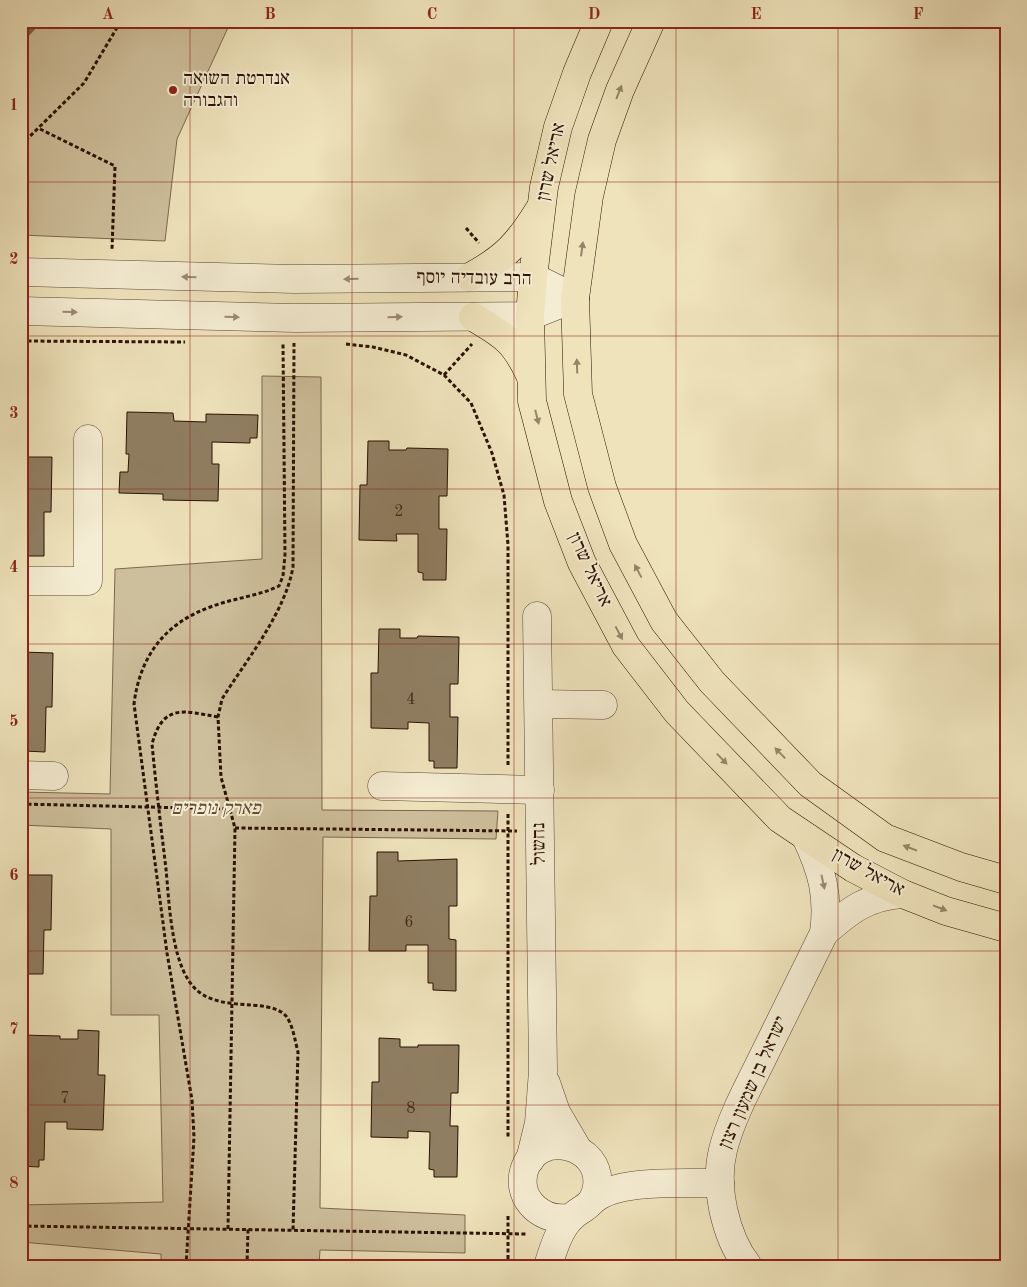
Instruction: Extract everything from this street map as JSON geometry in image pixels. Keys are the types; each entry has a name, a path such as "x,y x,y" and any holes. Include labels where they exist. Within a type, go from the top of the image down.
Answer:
{"main road":[{"name":"אריאל שרון","path":"599,21 577,73 558,127 542,204 532,277 530,316 532,401 558,501 582,563 626,646 677,712 780,819 853,868 903,894 946,911 1006,928"},
{"name":"אריאל שרון","path":"651,21 620,90 602,140 589,196 575,298 578,394 602,487 623,544 664,621 712,682 810,784 885,838 961,867 1006,880"},
{"path":"470,277 496,263 521,238 542,204"},
{"path":"474,317 506,336 522,356 532,379"}],"street":[{"name":"הרב עובדיה יוסף","path":"21,272 295,279 532,277 575,298"},
{"name":"הרב עובדיה יוסף","path":"21,311 295,318 530,316 575,298"},
{"path":"21,581 88,581 88,438"},
{"name":"נחשול","path":"530,1160 539,1123 543,1072 538,616"},
{"path":"538,704 603,705"},
{"path":"21,774 54,776"},
{"path":"382,786 540,790"},
{"name":"ישראל בן שמעון רצון","path":"748,1266 728,1225 720,1183 723,1150 747,1090 824,932 826,914 825,884 806,837"},
{"name":"ישראל בן שמעון רצון","path":"824,932 862,903 883,895 903,894"},
{"name":"נחשול","path":"543,1072 556,1112 583,1154"},
{"path":"546,1266 540,1234 525,1193 523,1181 525,1170 530,1160 538,1152 549,1146 560,1144 583,1154 613,1175 638,1186"},
{"path":"546,1266 562,1230 582,1209 597,1182 595,1170 583,1154"},
{"path":"530,1204 538,1212 548,1217 560,1219 582,1209 609,1191 638,1186 720,1183"}],"path":[{"path":"21,145 40,129 84,83 121,21"},
{"path":"40,129 115,166 110,275"},
{"path":"21,341 186,342"},
{"path":"444,375 474,342 480,346"},
{"path":"273,343 303,343"},
{"path":"186,1266 194,1137 192,1100 167,952 134,704 137,679 148,654 175,625 212,606 267,592 279,586 283,576 283,343"},
{"path":"228,1229 235,828 221,777 218,717 222,699 283,601 290,582 293,567 294,343"},
{"path":"340,344 373,347 406,355 444,375 472,404 492,454 504,495 508,545 508,1123"},
{"path":"218,717 181,711 168,716 155,731 152,744 173,938 188,980 203,996 232,1003 274,1009 285,1016 298,1052 293,1230"},
{"path":"21,804 231,809"},
{"path":"235,828 540,831"},
{"path":"21,1226 540,1234"},
{"path":"247,1266 248,1229"}],"green space":[{"path":"21,21 231,21 177,139 165,241 21,235"},
{"name":"פארק נופרים","path":"262,376 321,377 322,810 498,811 496,839 323,837 320,1208 465,1215 465,1253 320,1250 319,1266 161,1266 161,1254 21,1242 21,1205 163,1202 159,1015 111,1015 111,829 21,825 21,792 110,794 115,569 262,559"}],"building":[{"path":"127,412 173,413 174,421 206,422 206,414 258,415 257,438 250,438 250,443 212,442 212,464 219,464 218,501 163,500 163,494 119,493 120,472 128,472 129,454 126,454"},
{"path":"368,441 389,441 389,450 406,450 407,448 448,449 447,496 439,496 439,529 447,529 446,580 423,580 423,573 418,572 418,534 396,534 397,541 359,540 360,485 367,485"},
{"path":"21,457 52,457 51,512 44,512 44,556 23,556"},
{"path":"379,629 400,629 400,638 417,638 418,636 459,637 458,684 450,684 450,717 458,717 457,768 434,768 434,761 429,761 429,723 408,722 408,729 371,728 371,673 378,673"},
{"path":"21,652 53,653 52,707 46,707 45,752 24,751 24,742 21,742"},
{"path":"377,852 398,852 398,861 457,859 457,906 449,906 449,939 456,940 456,991 433,990 433,983 428,983 428,945 406,945 406,951 369,951 370,896 377,896"},
{"path":"21,875 52,875 51,930 44,930 43,974 22,974"},
{"path":"78,1030 99,1031 98,1075 105,1075 103,1130 67,1129 67,1122 45,1122 44,1160 39,1160 39,1167 21,1166 21,1115 25,1116 26,1082 21,1082 21,1035 60,1036 60,1039 78,1039"},
{"path":"379,1038 400,1039 400,1047 459,1045 458,1093 451,1093 450,1126 458,1126 457,1177 434,1177 434,1170 429,1169 430,1132 408,1131 408,1138 371,1137 372,1082 379,1082"}],"waterway":[{"path":"21,39 38,21"}],"place":[{"name":"אנדרטת השואה והגבורה","path":"173,90"}]}
